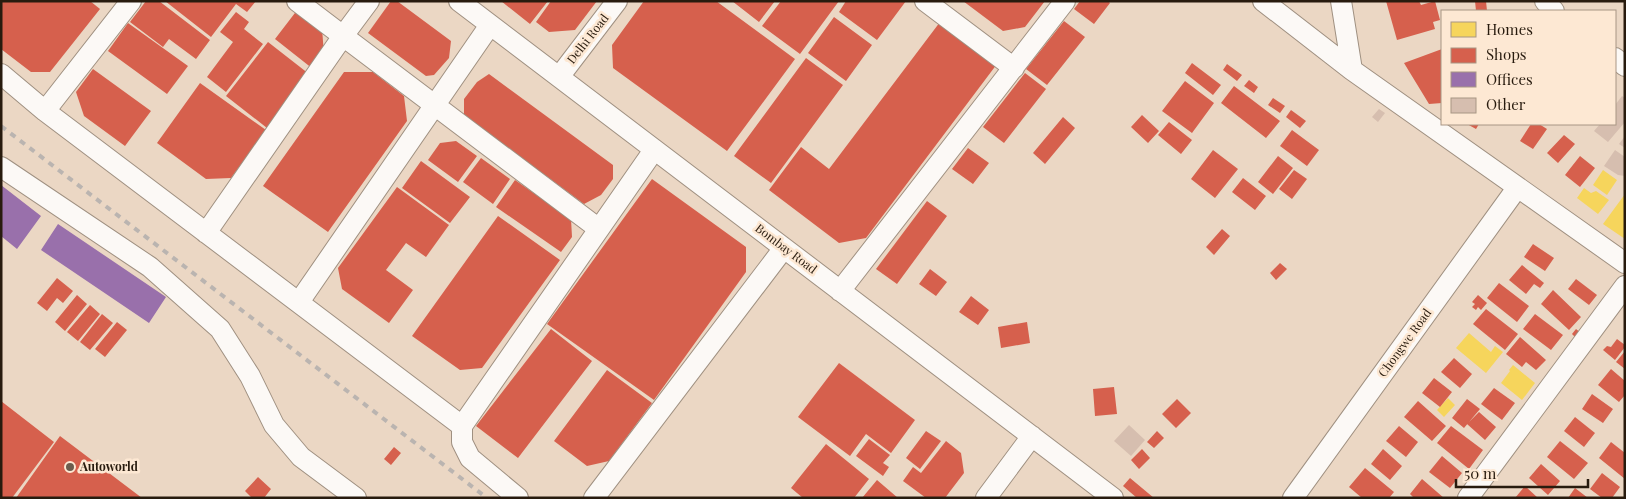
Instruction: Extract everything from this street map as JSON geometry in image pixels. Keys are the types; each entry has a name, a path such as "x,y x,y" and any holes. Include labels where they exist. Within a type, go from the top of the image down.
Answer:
{"street":[{"path":"46,111 131,1"},
{"path":"297,1 599,229"},
{"path":"206,232 369,1"},
{"name":"Bombay Road","path":"459,1 1113,498"},
{"name":"Delhi Road","path":"559,77 617,1"},
{"path":"925,1 1014,68"},
{"path":"840,290 1065,1"},
{"path":"1264,1 1352,70 1625,263"},
{"path":"1341,1 1352,70"},
{"path":"298,302 490,25"},
{"path":"1,74 46,111 462,426"},
{"path":"518,498 470,458 462,442 462,426 654,150"},
{"path":"1,167 150,266 220,329 250,376 274,425 301,457 356,498"},
{"name":"Chongwe Road","path":"1293,498 1517,188"},
{"path":"594,498 784,248"},
{"path":"1468,498 1625,286"},
{"path":"986,498 1032,436"}],"building: Homes":[{"path":"1603,170 1617,180 1607,195 1593,185"},
{"path":"1584,188 1591,193 1596,191 1609,200 1598,214 1577,198"},
{"path":"1625,194 1625,239 1603,224"},
{"path":"1469,333 1491,352 1495,346 1503,352 1486,373 1456,348"},
{"path":"1513,365 1535,383 1522,400 1501,383"},
{"path":"1448,398 1455,405 1444,417 1437,410"}],"building: Shops":[{"path":"1,1 90,1 100,9 50,72 31,72 1,49"},
{"path":"146,1 159,1 210,40 196,59 169,39 163,47 130,22"},
{"path":"165,1 256,1 247,12 236,4 211,37"},
{"path":"391,1 397,1 451,41 449,58 434,75 426,76 368,33"},
{"path":"501,1 548,1 530,24"},
{"path":"551,1 597,1 575,30 549,32 536,22"},
{"path":"644,1 716,1 795,59 727,151 613,68 612,45"},
{"path":"732,1 775,1 759,22"},
{"path":"781,1 839,1 800,54 762,26"},
{"path":"846,1 906,1 877,40 839,12"},
{"path":"963,1 1045,1 1025,27 1003,31"},
{"path":"1080,1 1108,1 1110,3 1094,24 1074,9"},
{"path":"1386,1 1419,1 1421,5 1435,1 1440,20 1433,22 1435,29 1397,40"},
{"path":"1475,1 1486,1 1487,10 1476,10"},
{"path":"298,9 322,28 324,55 313,69 275,39"},
{"path":"236,12 249,22 244,29 263,44 226,92 207,77 233,42 220,32"},
{"path":"834,17 872,45 846,81 808,53"},
{"path":"1064,21 1085,37 1047,85 1026,69"},
{"path":"940,22 997,64 866,238 839,243 769,190 801,147 829,169"},
{"path":"128,23 188,66 167,94 108,51"},
{"path":"268,42 309,74 267,128 226,96"},
{"path":"1441,49 1441,103 1429,104 1404,63"},
{"path":"806,58 843,85 771,183 734,156"},
{"path":"1192,63 1221,85 1213,95 1185,73"},
{"path":"1227,64 1242,75 1237,81 1223,70"},
{"path":"93,69 151,111 125,146 84,116 76,92"},
{"path":"344,72 373,72 404,96 407,121 328,232 263,186"},
{"path":"1025,73 1046,89 1004,143 983,127"},
{"path":"489,74 613,165 613,179 601,195 584,204 464,115 464,99 477,82"},
{"path":"1249,80 1258,87 1254,93 1244,86"},
{"path":"1185,81 1214,103 1192,133 1162,111"},
{"path":"200,83 266,130 231,178 206,179 157,143"},
{"path":"1234,86 1280,121 1266,138 1221,103"},
{"path":"1273,98 1285,106 1280,113 1268,105"},
{"path":"1291,110 1306,121 1300,128 1286,117"},
{"path":"1142,115 1159,131 1148,143 1131,127"},
{"path":"1063,117 1075,128 1045,164 1033,153"},
{"path":"1169,122 1192,140 1181,154 1158,135"},
{"path":"1469,125 1478,125 1476,129"},
{"path":"1530,125 1541,125 1547,129 1533,149 1520,141"},
{"path":"1292,130 1319,150 1307,166 1280,146"},
{"path":"1564,135 1575,144 1558,163 1547,153"},
{"path":"456,141 477,156 458,182 428,160 440,143"},
{"path":"968,148 989,163 973,184 952,169"},
{"path":"1213,150 1238,169 1215,198 1191,179"},
{"path":"1278,156 1293,168 1273,194 1258,182"},
{"path":"1580,156 1595,168 1580,187 1565,175"},
{"path":"481,158 510,179 493,204 463,182"},
{"path":"421,161 470,197 450,223 402,188"},
{"path":"1294,170 1307,179 1292,199 1279,189"},
{"path":"1243,178 1266,196 1255,210 1232,192"},
{"path":"652,179 746,247 746,272 654,400 547,324"},
{"path":"515,180 571,219 572,237 561,252 496,207"},
{"path":"397,187 449,225 426,257 406,243 386,270 413,290 389,323 342,289 338,268"},
{"path":"927,201 947,216 897,284 876,269"},
{"path":"498,216 560,260 482,368 460,370 412,336"},
{"path":"1222,229 1230,236 1214,255 1206,247"},
{"path":"1533,244 1554,258 1545,271 1524,257"},
{"path":"1280,263 1287,269 1276,280 1270,273"},
{"path":"1522,265 1544,283 1540,288 1534,284 1526,294 1509,280"},
{"path":"930,269 947,282 936,296 919,284"},
{"path":"57,278 73,291 63,303 57,298 47,311 37,303"},
{"path":"1576,279 1597,295 1589,305 1568,289"},
{"path":"1499,283 1529,306 1517,322 1487,298"},
{"path":"1553,290 1581,317 1569,330 1541,304"},
{"path":"77,295 87,304 65,331 55,322"},
{"path":"1478,295 1487,303 1481,310 1478,307 1476,310 1472,307 1475,304 1472,302"},
{"path":"971,296 989,310 978,325 959,312"},
{"path":"90,305 100,314 78,341 67,332"},
{"path":"1486,309 1518,334 1505,350 1473,324"},
{"path":"102,314 113,323 90,350 80,342"},
{"path":"1535,314 1563,335 1551,350 1523,329"},
{"path":"117,322 127,330 105,357 95,349"},
{"path":"1027,322 1030,343 1001,348 998,327"},
{"path":"551,329 592,361 518,458 476,426"},
{"path":"1576,329 1581,333 1576,338 1572,334"},
{"path":"1520,337 1546,360 1536,370 1526,362 1522,367 1506,354"},
{"path":"1617,339 1625,347 1615,360 1603,350 1607,346 1611,347"},
{"path":"1625,351 1625,369 1616,362"},
{"path":"1454,358 1472,374 1460,388 1441,372"},
{"path":"839,363 915,420 891,453 866,434 850,456 798,417"},
{"path":"1611,369 1625,381 1625,395 1619,402 1598,385"},
{"path":"607,370 652,403 609,461 587,466 554,441"},
{"path":"1434,378 1452,392 1440,407 1422,393"},
{"path":"1114,387 1117,414 1095,416 1093,389"},
{"path":"1494,388 1515,403 1502,420 1481,404"},
{"path":"1592,394 1613,409 1603,423 1582,409"},
{"path":"1177,399 1191,413 1176,428 1162,414"},
{"path":"1467,399 1480,409 1464,428 1452,418"},
{"path":"1,401 54,442 12,498 1,498"},
{"path":"1418,401 1446,426 1432,441 1404,417"},
{"path":"1479,412 1496,427 1485,440 1467,424"},
{"path":"1575,417 1595,433 1584,447 1564,431"},
{"path":"1399,426 1418,442 1406,457 1386,441"},
{"path":"1451,426 1483,450 1469,469 1437,443"},
{"path":"926,431 941,441 920,469 906,458"},
{"path":"1157,431 1164,438 1154,448 1147,442"},
{"name":"Autoworld","path":"60,436 142,498 16,498"},
{"path":"869,439 890,455 883,463 889,467 883,476 856,456"},
{"path":"946,441 961,453 964,473 945,498 926,498 903,481 913,467 921,473"},
{"path":"1560,441 1588,463 1574,479 1547,457"},
{"path":"1611,442 1625,453 1625,479 1599,458"},
{"path":"826,444 869,479 854,498 803,498 791,488"},
{"path":"394,447 401,453 391,465 384,459"},
{"path":"1142,449 1150,458 1139,469 1131,460"},
{"path":"1383,449 1402,466 1390,480 1371,464"},
{"path":"1442,456 1462,473 1450,488 1429,472"},
{"path":"1541,464 1560,481 1548,495 1529,478"},
{"path":"1365,468 1394,492 1389,498 1362,498 1349,487"},
{"path":"1602,473 1620,487 1612,498 1602,498 1590,489"},
{"path":"258,477 271,489 264,498 252,498 245,491"},
{"path":"1130,478 1154,498 1137,498 1123,486"},
{"path":"1422,479 1444,498 1414,498 1410,494"},
{"path":"877,480 898,498 862,498"},
{"path":"1525,486 1538,498 1515,498"},
{"path":"1575,488 1588,498 1568,498"}],"building: Offices":[{"path":"1,185 41,216 17,249 1,236"},
{"path":"58,224 166,297 149,323 41,250"}],"building: Other":[{"path":"1622,96 1625,98 1625,122 1608,142 1594,131 1599,125 1616,125 1616,104"},
{"path":"1379,109 1385,113 1378,122 1372,117"},
{"path":"1625,136 1625,148 1619,144"},
{"path":"1615,150 1625,157 1625,176 1618,175 1604,166"},
{"path":"1129,425 1145,440 1131,456 1114,441"}],"railway":[{"path":"1,126 487,498"}],"place":[{"name":"Autoworld","path":"70,467"}]}
